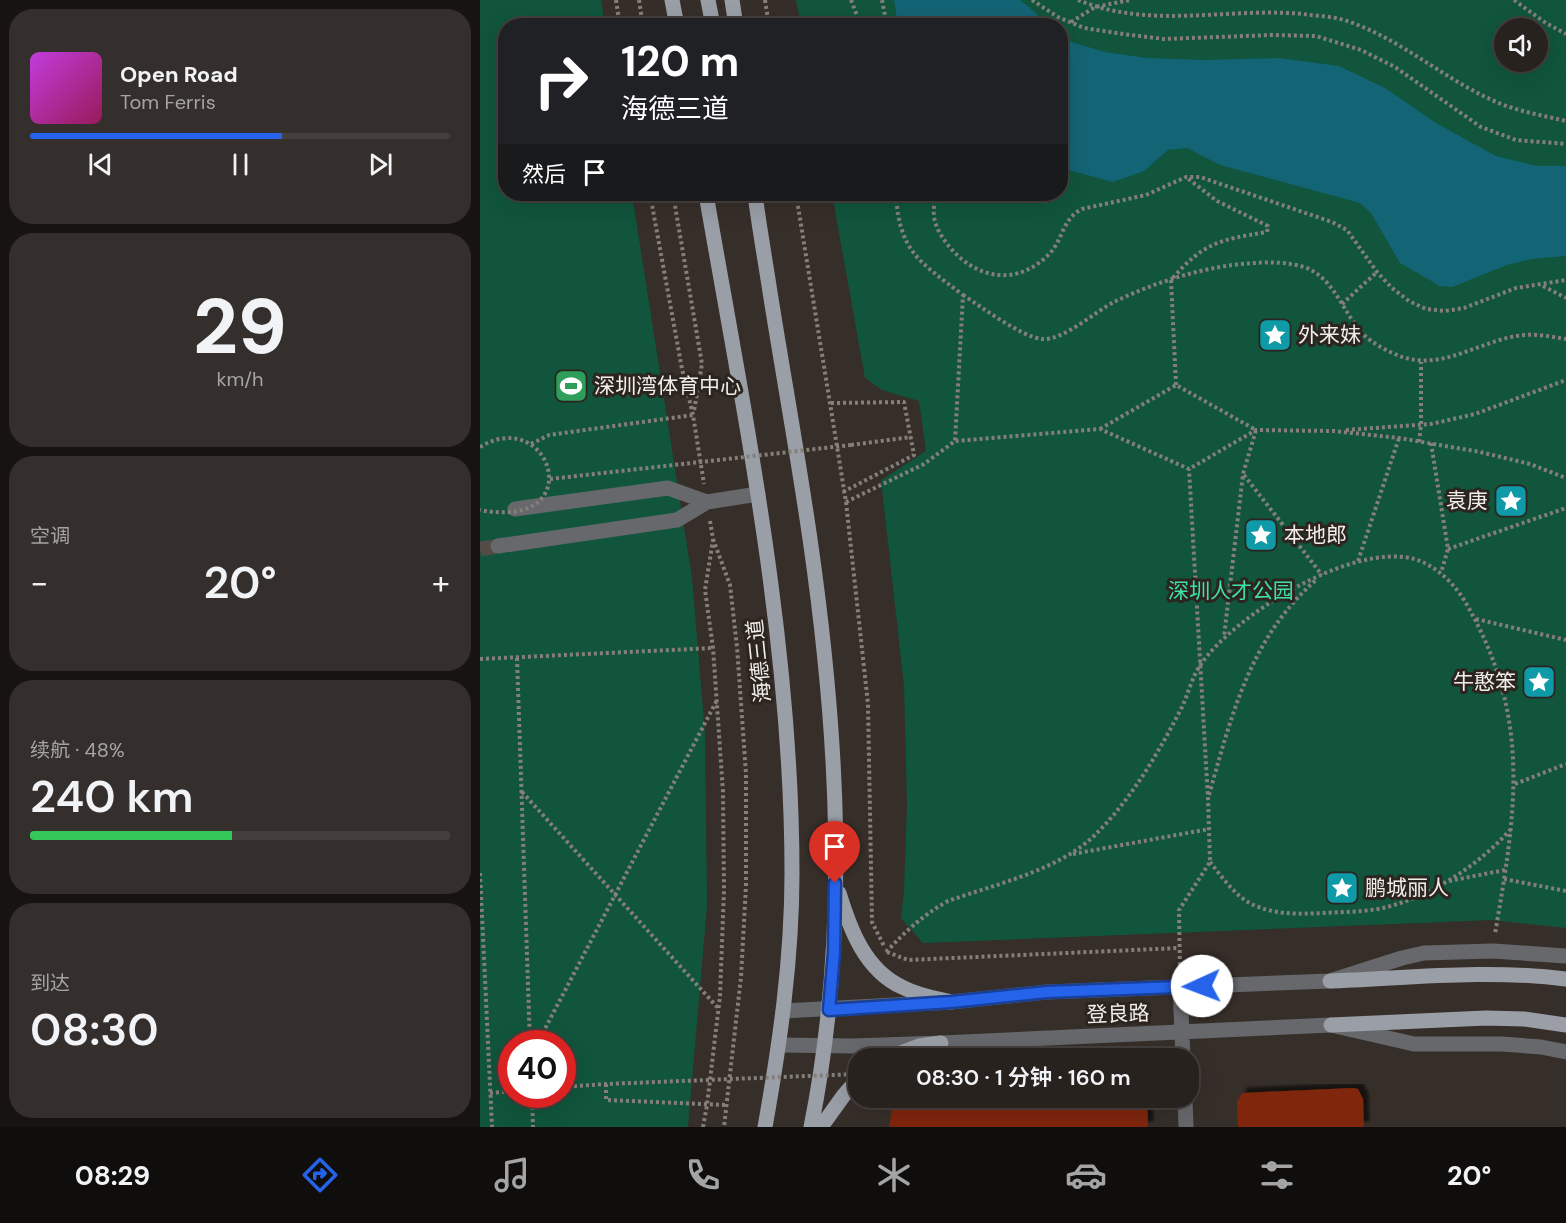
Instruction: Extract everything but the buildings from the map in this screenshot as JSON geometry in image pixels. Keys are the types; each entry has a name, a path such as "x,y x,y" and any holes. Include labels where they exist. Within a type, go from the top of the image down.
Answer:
{"main road":[{"path":"672,0 675,18"},
{"path":"708,0 711,18"},
{"path":"732,0 735,18"},
{"name":"海德三道","path":"707,201 758,494 785,697 791,800 792,875 783,1011 765,1127"},
{"path":"756,201 810,538 831,725 835,878 834,953 829,1010 811,1127"},
{"path":"835,878 853,934 875,966 900,987 923,996 951,1002"},
{"name":"登良路","path":"1330,981 1484,975 1542,976 1566,979"},
{"name":"登良路","path":"1331,1025 1486,1018 1524,1019 1566,1025"},
{"path":"917,1048 942,1043"},
{"path":"821,1127 848,1090"}],"street":[{"path":"515,509 668,488 707,502"},
{"path":"498,546 677,520 707,502 758,494"},
{"path":"1330,981 1424,953 1492,951 1566,956"},
{"name":"登良路","path":"783,1011 951,1002 1047,992 1330,981"},
{"path":"1180,986 1183,1048"},
{"path":"1331,1025 1414,1044 1502,1044 1566,1052"},
{"name":"登良路","path":"779,1045 942,1043 1331,1025"},
{"path":"1185,1108 1186,1127"}],"path":[{"path":"616,0 619,18"},
{"path":"639,0 642,18"},
{"path":"765,0 768,18"},
{"path":"851,0 858,18"},
{"path":"882,0 886,18"},
{"path":"1032,0 1061,18"},
{"path":"1078,0 1095,7 1147,15 1192,17 1272,11 1342,20 1377,33 1491,100 1525,112 1566,121"},
{"path":"1071,22 1095,7 1130,0"},
{"path":"1514,0 1566,34"},
{"path":"1068,21 1084,28 1164,39 1272,35 1316,36 1361,50 1395,67 1481,127 1516,140 1566,144"},
{"path":"1176,385 1171,280 1189,259 1211,244 1233,237 1267,232 1268,226 1217,201 1186,177"},
{"path":"935,201 934,216 938,231 953,252 967,264 989,274 1013,274 1029,270 1045,259 1056,246 1073,213 1146,195 1186,177 1200,177 1332,222 1347,230 1377,272 1392,288 1409,301 1426,309 1444,311 1464,308 1516,288 1566,280"},
{"path":"651,201 682,369 693,415 713,539 730,585 737,647 746,774 746,897 741,977 723,1127"},
{"path":"674,201 702,364 693,415"},
{"path":"797,201 846,502 868,704 872,922 886,952 908,960 1179,948"},
{"path":"896,201 897,217 905,240 921,263 963,296 997,318 1029,335 1044,339 1055,337 1086,321 1113,303 1171,280 1228,264 1284,263 1305,267 1324,280 1364,335 1385,350 1421,362 1524,335 1566,339"},
{"path":"1342,304 1377,272"},
{"path":"1542,285 1566,298"},
{"path":"955,441 963,296"},
{"path":"1419,442 1421,362"},
{"path":"1176,385 1256,430 1334,431 1421,425 1474,414 1566,380"},
{"path":"846,502 924,464 955,441 1100,429 1176,385"},
{"path":"831,403 904,402 914,455 843,492"},
{"path":"531,444 549,435 693,415"},
{"path":"1100,429 1189,469"},
{"path":"1189,469 1256,430"},
{"path":"1224,638 1243,474 1256,430"},
{"path":"1334,431 1431,443 1530,464 1566,478"},
{"path":"550,479 911,436"},
{"path":"480,447 491,440 504,437 531,444 547,465 550,479 548,493 538,502 517,511 495,513 480,510"},
{"path":"1358,561 1400,438"},
{"path":"1431,443 1448,549 1441,573"},
{"path":"1180,986 1179,910 1210,862 1189,469"},
{"path":"1243,474 1322,575"},
{"path":"1448,549 1566,508"},
{"path":"703,1127 719,1008 724,890 723,792 713,648 705,590 713,539"},
{"path":"1070,855 1096,835 1137,785 1182,707 1199,665 1224,638 1271,602 1322,575 1358,561 1384,557 1413,559 1441,573 1461,595 1475,618 1498,671 1507,705 1513,742 1515,784 1512,828 1492,951"},
{"path":"1208,799 1233,712 1258,652 1286,609 1322,575"},
{"path":"1475,618 1566,640"},
{"path":"480,660 713,648"},
{"path":"517,658 530,1030"},
{"path":"544,1030 717,701"},
{"path":"1515,784 1566,764"},
{"path":"522,792 719,1008"},
{"path":"886,952 912,924 948,901 1070,855 1209,828"},
{"path":"1210,862 1234,892 1254,906 1285,914 1360,911 1383,908 1443,882 1484,856 1512,828"},
{"path":"1443,882 1505,870"},
{"path":"480,873 492,1127"},
{"path":"1504,879 1566,891"},
{"path":"576,1086 848,1074"},
{"path":"606,1084 606,1100 727,1105"},
{"path":"490,1093 498,1092"},
{"path":"532,1108 533,1127"}],"green space":[{"name":"深圳湾体育中心","path":"480,0 601,0 604,18 498,18 498,201 633,201 692,578 705,734 707,906 688,1127 480,1127"},
{"name":"深圳人才公园","path":"796,0 1566,0 1566,928 1492,920 923,943 901,918 907,805 904,686 881,480 926,451 919,401 882,390 865,378 833,201 1068,201 1068,18 800,18"}],"water":[{"path":"894,0 1020,0 1041,18 897,18"},
{"path":"1068,41 1105,52 1147,58 1203,60 1279,58 1339,66 1385,88 1436,123 1496,156 1537,166 1566,166 1566,256 1531,259 1507,265 1452,287 1440,286 1400,263 1371,213 1360,203 1220,165 1187,148 1168,150 1144,171 1113,182 1068,170"}],"tunnel":[{"path":"480,549 498,546"}],"place":[{"name":"外来妹","path":"1275,335"},
{"name":"深圳湾体育中心","path":"571,386"},
{"name":"袁庚","path":"1511,501"},
{"name":"本地郎","path":"1261,535"},
{"name":"牛憨笨","path":"1539,682"},
{"name":"鹏城丽人","path":"1342,888"}],"route":[{"path":"835,883 834,953 829,1010 951,1002 1047,992 1202,986"}]}
